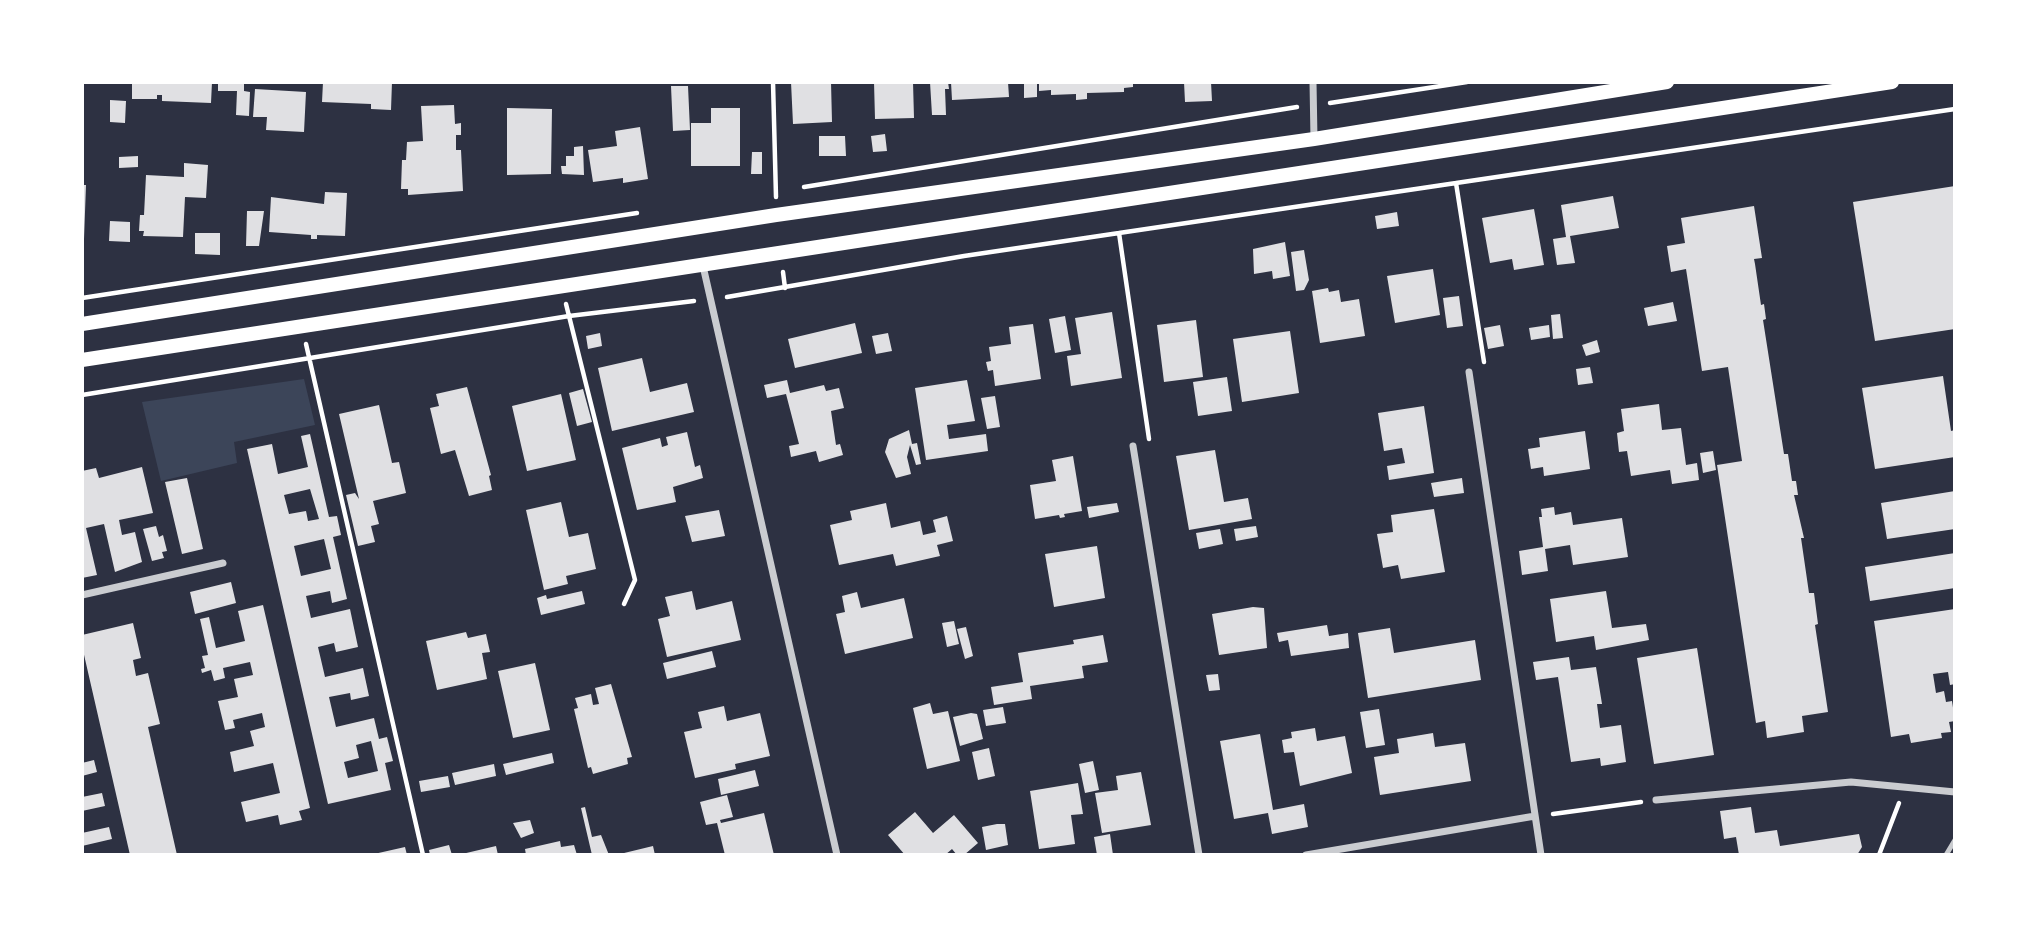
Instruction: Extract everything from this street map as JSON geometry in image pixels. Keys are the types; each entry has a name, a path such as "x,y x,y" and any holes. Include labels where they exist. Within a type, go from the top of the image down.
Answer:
{"main road":[{"path":"82,324 776,215 1314,139 1667,82"},
{"path":"82,360 1892,82"}],"street":[{"path":"1313,82 1314,139"},
{"path":"703,266 837,855"},
{"path":"1469,372 1541,855"},
{"path":"1133,446 1199,855"},
{"path":"82,595 223,563"},
{"path":"1656,800 1851,782 1955,792"},
{"path":"1306,855 1535,816"}],"lane":[{"path":"1946,855 1955,840"}],"path":[{"path":"773,82 776,215"},
{"path":"803,187 1314,104 1467,82"},
{"path":"82,395 569,316 785,288 909,265 1955,109"},
{"path":"1456,183 1484,365 1469,372"},
{"path":"762,194 789,189"},
{"path":"82,298 639,212"},
{"path":"1119,233 1151,438 1133,446"},
{"path":"781,251 785,288"},
{"path":"561,286 635,580 624,604"},
{"path":"304,326 307,357 422,855"},
{"path":"1879,855 1905,787"},
{"path":"1535,816 1656,800"}],"shaded area":[{"path":"304,379 315,425 234,442 237,463 161,481 142,402"}],"building":[{"path":"132,82 212,82 211,103 162,101 162,95 157,95 157,99 132,99"},
{"path":"218,82 244,82 244,91 250,92 249,116 236,115 237,91 218,91"},
{"path":"323,82 392,82 391,110 371,109 371,104 322,102"},
{"path":"791,82 831,82 832,122 793,124"},
{"path":"874,82 913,82 914,118 875,119"},
{"path":"930,82 948,82 949,89 945,89 946,115 932,115"},
{"path":"951,82 1008,82 1009,97 952,100"},
{"path":"1024,82 1037,82 1037,97 1024,98"},
{"path":"1039,82 1133,82 1133,87 1124,88 1124,92 1087,93 1087,99 1076,100 1076,94 1051,95 1051,90 1039,91"},
{"path":"1184,82 1211,82 1212,101 1185,102"},
{"path":"671,86 688,86 690,130 673,131"},
{"path":"255,89 306,92 304,132 266,130 267,117 253,117"},
{"path":"110,100 126,101 125,123 110,122"},
{"path":"454,105 455,124 461,123 461,135 456,135 456,150 461,150 463,191 408,195 408,189 401,189 402,160 406,160 407,142 423,141 421,106"},
{"path":"507,108 552,109 551,174 507,175"},
{"path":"711,108 740,108 740,166 691,166 691,123 711,123"},
{"path":"640,127 648,179 623,183 623,178 593,182 588,150 617,146 615,131"},
{"path":"885,134 887,151 873,152 871,136"},
{"path":"819,136 845,136 846,156 819,156"},
{"path":"583,146 584,175 562,174 561,166 566,166 566,156 574,156 574,147"},
{"path":"752,152 762,152 762,174 751,174"},
{"path":"138,156 138,167 119,168 119,157"},
{"path":"184,163 208,165 206,198 185,197 183,237 143,236 144,231 139,231 140,215 144,215 146,175 184,177"},
{"path":"82,185 86,185 84,239 82,239"},
{"path":"1955,186 1955,329 1875,341 1853,202"},
{"path":"325,192 347,193 345,236 317,235 317,239 311,239 311,235 269,232 271,197 324,204"},
{"path":"1613,196 1619,228 1570,236 1575,263 1557,265 1553,239 1566,237 1561,205"},
{"path":"1754,206 1762,258 1754,259 1761,305 1764,304 1766,319 1763,320 1784,454 1788,454 1792,481 1796,481 1798,495 1794,495 1804,538 1801,538 1809,593 1814,593 1818,624 1815,625 1828,712 1802,716 1804,732 1767,738 1765,721 1756,723 1717,465 1742,461 1728,367 1702,371 1686,269 1671,272 1667,246 1685,243 1681,218"},
{"path":"1534,209 1544,265 1514,270 1512,259 1490,263 1482,218"},
{"path":"247,211 264,211 259,246 246,246"},
{"path":"1397,212 1399,226 1377,229 1375,216"},
{"path":"110,221 130,222 130,242 109,241"},
{"path":"195,233 220,233 220,255 195,254"},
{"path":"1285,242 1290,276 1273,279 1272,271 1254,274 1253,249"},
{"path":"1304,250 1309,280 1304,290 1296,291 1291,252"},
{"path":"1433,269 1440,315 1395,323 1387,276"},
{"path":"1328,288 1329,292 1339,290 1341,302 1359,299 1365,336 1320,343 1312,291"},
{"path":"1459,296 1463,326 1447,328 1443,298"},
{"path":"1673,302 1677,321 1648,326 1644,308"},
{"path":"1112,312 1122,378 1071,386 1067,356 1081,354 1075,318"},
{"path":"1560,314 1563,338 1553,339 1551,315"},
{"path":"1065,316 1071,350 1055,353 1049,319"},
{"path":"1196,320 1203,377 1164,382 1157,325"},
{"path":"855,323 862,353 795,368 788,339"},
{"path":"1033,324 1041,379 995,386 993,370 988,371 986,362 991,361 989,347 1011,344 1009,327"},
{"path":"1500,325 1504,346 1488,349 1484,328"},
{"path":"1549,325 1550,337 1531,340 1529,328"},
{"path":"1290,331 1299,393 1242,402 1233,339"},
{"path":"600,333 602,346 588,349 586,336"},
{"path":"888,333 892,351 876,354 872,336"},
{"path":"1597,340 1600,352 1586,356 1582,345"},
{"path":"642,358 650,392 687,383 694,412 612,431 598,368"},
{"path":"1590,367 1593,383 1578,385 1576,369"},
{"path":"1943,376 1951,431 1955,430 1955,457 1875,469 1862,388"},
{"path":"1227,377 1232,411 1198,416 1193,382"},
{"path":"787,380 790,393 824,385 826,391 839,388 844,408 831,411 836,445 840,444 843,455 819,462 816,451 791,457 789,446 799,444 786,394 767,398 764,385"},
{"path":"967,380 975,421 947,425 949,439 986,434 988,451 926,460 915,388"},
{"path":"467,387 491,475 492,490 469,496 455,450 441,454 430,408 439,406 436,394"},
{"path":"583,389 592,422 577,426 569,393"},
{"path":"561,394 576,460 527,471 512,406"},
{"path":"995,396 1000,427 987,429 981,398"},
{"path":"1659,404 1662,430 1681,428 1686,465 1697,463 1699,480 1672,484 1670,470 1631,476 1627,451 1619,452 1617,433 1624,431 1621,409"},
{"path":"379,405 392,463 399,462 406,493 373,501 379,524 371,526 375,542 358,546 346,495 355,493 359,499 339,414"},
{"path":"1424,406 1434,473 1389,480 1387,466 1405,463 1402,448 1384,451 1378,413"},
{"path":"909,430 912,444 917,443 921,464 916,465 910,445 907,457 911,474 896,478 885,452 889,439"},
{"path":"1585,431 1590,469 1544,476 1543,467 1531,469 1528,449 1540,447 1539,438"},
{"path":"687,432 695,467 700,465 703,478 673,487 676,502 637,510 622,448 660,438 662,447 668,445 666,437"},
{"path":"310,434 329,517 337,516 341,535 333,537 347,599 332,603 330,591 306,596 311,618 350,609 358,647 336,652 334,643 318,647 325,677 363,668 369,696 351,700 350,693 329,697 336,727 374,718 379,739 387,737 393,761 385,763 391,790 328,804 247,449 272,444 278,474 308,467 301,436","holes":["310,489 319,519 308,521 306,511 289,514 284,495","324,539 331,569 301,576 294,546","371,741 378,771 348,778 344,762 359,758 356,745"]},
{"path":"1215,450 1224,502 1248,498 1252,519 1189,530 1176,456"},
{"path":"1713,451 1716,470 1703,473 1700,453"},
{"path":"1073,456 1082,511 1064,514 1065,517 1060,518 1059,515 1035,519 1030,485 1056,481 1052,460"},
{"path":"142,467 153,513 119,520 122,535 135,532 142,562 115,572 104,524 86,528 97,575 82,578 82,471 96,468 99,478"},
{"path":"187,478 203,549 182,554 165,482"},
{"path":"1462,478 1464,493 1434,497 1431,483"},
{"path":"1955,491 1955,529 1887,539 1881,503"},
{"path":"561,502 569,537 588,533 596,569 566,576 568,584 544,590 526,510"},
{"path":"886,503 891,528 920,521 923,535 936,532 933,520 947,516 953,541 937,545 940,556 896,566 893,554 839,565 830,525 852,520 850,511"},
{"path":"1117,503 1119,512 1089,518 1087,507"},
{"path":"1554,507 1555,515 1571,512 1573,525 1622,518 1628,557 1573,565 1570,545 1545,549 1548,571 1522,575 1519,551 1543,547 1539,517 1542,517 1541,509"},
{"path":"1434,509 1445,572 1401,579 1398,565 1383,568 1377,534 1393,532 1391,515"},
{"path":"719,510 725,536 692,542 685,516"},
{"path":"156,526 159,537 163,535 167,551 162,552 164,558 152,561 143,529"},
{"path":"1256,526 1258,537 1236,541 1234,529"},
{"path":"1220,529 1223,544 1199,549 1196,533"},
{"path":"1097,546 1105,598 1054,607 1045,554"},
{"path":"1955,553 1955,588 1870,601 1865,567"},
{"path":"231,582 236,603 195,614 190,592"},
{"path":"582,591 585,604 541,615 537,598 546,595 547,599"},
{"path":"692,591 696,610 732,601 741,640 667,657 658,619 670,616 665,597"},
{"path":"1606,591 1612,628 1646,624 1649,640 1596,650 1594,636 1556,642 1550,599"},
{"path":"857,592 861,608 904,598 913,638 845,654 836,614 845,612 842,596"},
{"path":"263,605 310,808 299,811 302,820 280,825 278,815 246,822 241,802 280,793 273,763 234,772 230,752 254,746 250,731 265,727 262,713 233,720 235,728 225,730 218,701 238,697 234,679 253,675 250,662 223,668 225,678 214,681 211,670 202,673 201,669 205,668 202,656 208,655 200,619 209,617 216,648 245,641 238,611"},
{"path":"1253,607 1264,608 1267,648 1219,655 1212,614"},
{"path":"1955,609 1955,684 1950,685 1948,672 1933,674 1936,693 1944,691 1946,702 1952,701 1955,721 1949,722 1951,732 1941,733 1942,738 1911,743 1909,734 1891,737 1874,621"},
{"path":"954,621 959,644 947,647 942,623"},
{"path":"133,623 141,658 133,660 136,676 148,673 160,724 148,727 177,855 130,855 82,646 82,635"},
{"path":"1327,625 1329,636 1348,633 1349,648 1291,656 1288,640 1279,642 1277,633"},
{"path":"966,627 973,656 965,659 957,629"},
{"path":"1390,628 1394,653 1475,640 1481,680 1368,698 1358,633"},
{"path":"466,632 468,638 486,634 490,652 482,653 487,679 437,690 426,641"},
{"path":"1103,635 1108,662 1082,666 1084,678 1030,686 1032,699 994,705 991,687 1023,682 1018,653 1074,644 1073,640"},
{"path":"1697,648 1714,755 1654,764 1637,658"},
{"path":"712,651 716,667 667,679 663,663"},
{"path":"1569,657 1571,670 1596,667 1602,704 1597,704 1600,728 1621,725 1626,762 1601,766 1600,758 1571,762 1558,677 1536,680 1533,662"},
{"path":"535,663 550,730 513,738 498,671"},
{"path":"1218,674 1220,690 1209,691 1206,675"},
{"path":"611,684 632,757 627,758 628,764 593,774 591,767 588,768 574,709 578,708 575,698 591,694 593,705 599,704 595,688"},
{"path":"930,703 933,714 948,711 960,761 927,769 913,708"},
{"path":"724,706 727,721 760,713 770,756 735,764 736,769 695,778 684,732 702,728 698,712"},
{"path":"1003,707 1006,723 986,726 983,710"},
{"path":"1379,709 1385,745 1366,748 1360,712"},
{"path":"977,714 983,739 960,746 953,717"},
{"path":"1315,728 1317,741 1345,736 1352,773 1300,786 1294,752 1284,753 1282,740 1292,738 1291,732"},
{"path":"1433,733 1435,747 1465,743 1471,781 1380,795 1374,757 1399,753 1397,739"},
{"path":"1260,734 1273,810 1304,804 1308,827 1272,834 1268,813 1234,819 1220,741"},
{"path":"989,748 995,776 978,780 972,752"},
{"path":"552,753 554,763 506,775 503,764"},
{"path":"94,760 97,772 82,776 82,763"},
{"path":"1093,761 1099,790 1085,793 1079,764"},
{"path":"494,764 496,776 455,785 452,773"},
{"path":"755,770 759,786 721,795 718,779"},
{"path":"1141,772 1151,825 1102,833 1095,793 1118,790 1116,776"},
{"path":"448,776 450,787 421,792 419,781"},
{"path":"1078,783 1083,814 1071,815 1075,844 1039,849 1030,791"},
{"path":"102,793 105,806 82,811 82,797"},
{"path":"727,795 733,817 720,820 721,823 764,813 774,855 725,855 717,823 706,825 700,802"},
{"path":"585,807 592,837 601,835 609,855 592,855 581,808"},
{"path":"1751,807 1755,833 1777,830 1780,846 1859,834 1862,847 1857,855 1739,855 1736,837 1724,839 1720,811"},
{"path":"915,812 933,833 954,815 978,843 964,855 957,855 952,849 945,855 905,855 888,835"},
{"path":"530,820 534,833 521,838 513,823"},
{"path":"1005,824 1008,845 986,850 982,827"},
{"path":"109,827 112,839 82,846 82,833"},
{"path":"1110,834 1113,855 1097,855 1094,837"},
{"path":"560,841 561,847 574,845 577,855 526,855 525,849"},
{"path":"449,845 452,855 430,855 429,850"},
{"path":"496,846 498,855 462,855 462,854"},
{"path":"653,846 655,855 620,855 620,854"},
{"path":"405,847 407,855 374,855 374,854"}]}
